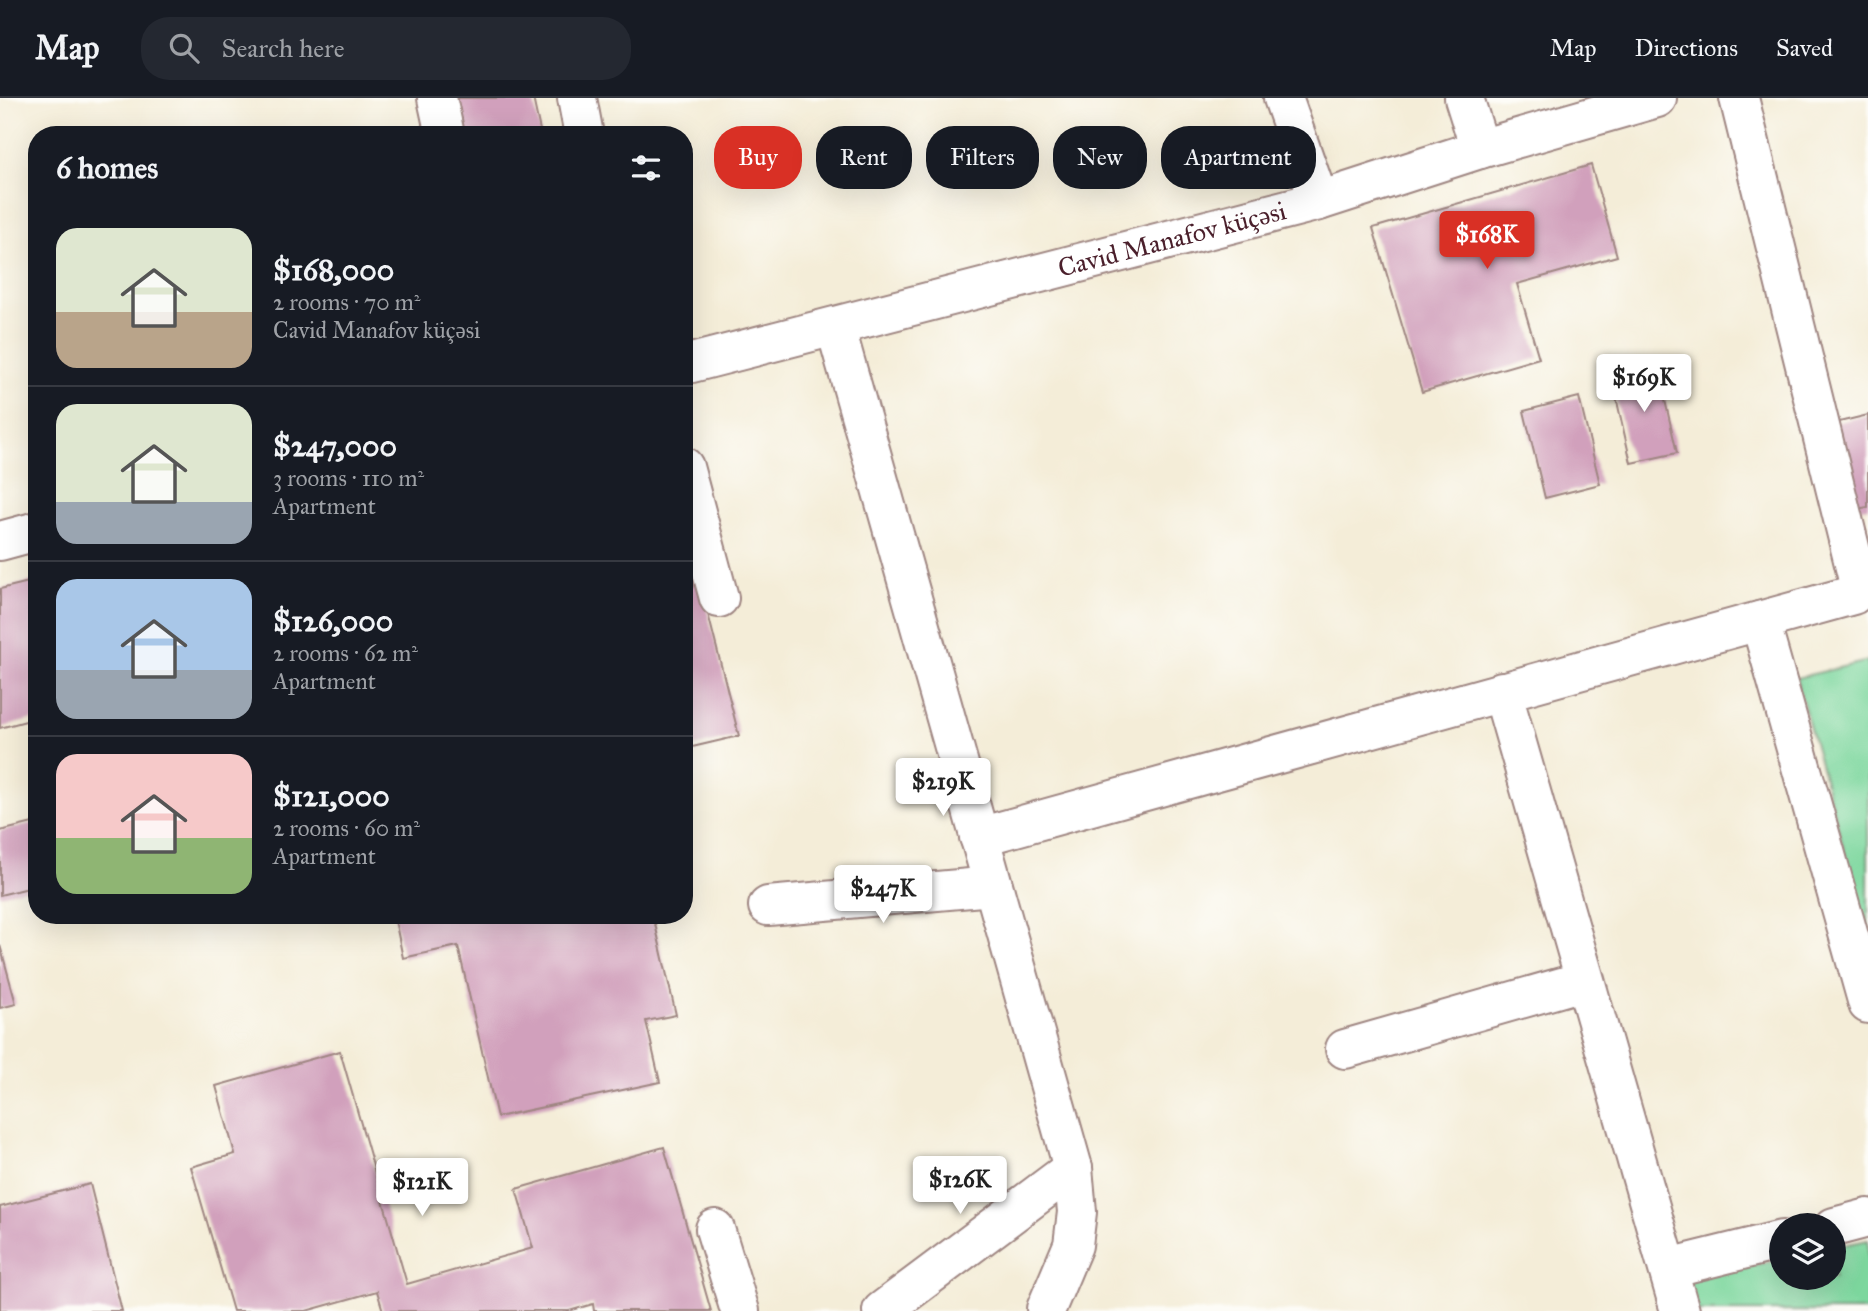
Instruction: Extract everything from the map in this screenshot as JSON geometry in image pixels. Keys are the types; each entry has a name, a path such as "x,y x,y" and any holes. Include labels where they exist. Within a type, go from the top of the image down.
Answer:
{"street":[{"path":"437,98 443,126"},
{"path":"578,98 583,126"},
{"path":"1283,98 1319,201"},
{"path":"1464,98 1480,149"},
{"name":"Cavid Manafov küçəsi","path":"693,363 836,329 1319,201 1480,149 1657,98"},
{"path":"979,837 1853,595 1858,580 1739,98"},
{"path":"836,329 1073,1168 1077,1212 1073,1245 1046,1310"},
{"path":"693,501 719,598"},
{"path":"0,541 28,533"},
{"path":"1760,621 1868,1004"},
{"path":"1502,691 1583,981 1680,1311"},
{"path":"768,906 993,886"},
{"path":"1345,1049 1583,981"},
{"path":"882,1311 1073,1168"},
{"path":"1846,1224 1868,1218"},
{"path":"715,1228 740,1311"},
{"path":"1669,1268 1769,1243"}],"green space":[{"path":"1868,661 1868,935 1796,678"},
{"path":"1868,1240 1868,1311 1696,1311 1687,1280 1769,1262 1769,1290 1846,1290 1846,1245"}],"building":[{"path":"457,98 533,98 539,126 463,126"},
{"path":"1591,165 1617,256 1517,284 1539,358 1422,392 1373,228"},
{"path":"1657,365 1677,453 1631,463 1611,375"},
{"path":"1579,397 1600,484 1545,498 1524,411"},
{"path":"1868,415 1868,507 1856,509 1835,423"},
{"path":"693,555 739,736 693,747"},
{"path":"28,582 28,720 0,728 0,589"},
{"path":"28,824 28,888 0,895 0,831"},
{"path":"396,924 655,924 676,1015 646,1021 660,1082 497,1117 458,946 403,958"},
{"path":"0,945 16,1004 0,1008"},
{"path":"340,1051 407,1284 533,1248 516,1189 664,1147 711,1311 594,1311 593,1304 569,1311 383,1311 377,1291 306,1311 233,1311 191,1167 235,1154 216,1086"},
{"path":"90,1184 122,1311 0,1311 0,1207"}]}
